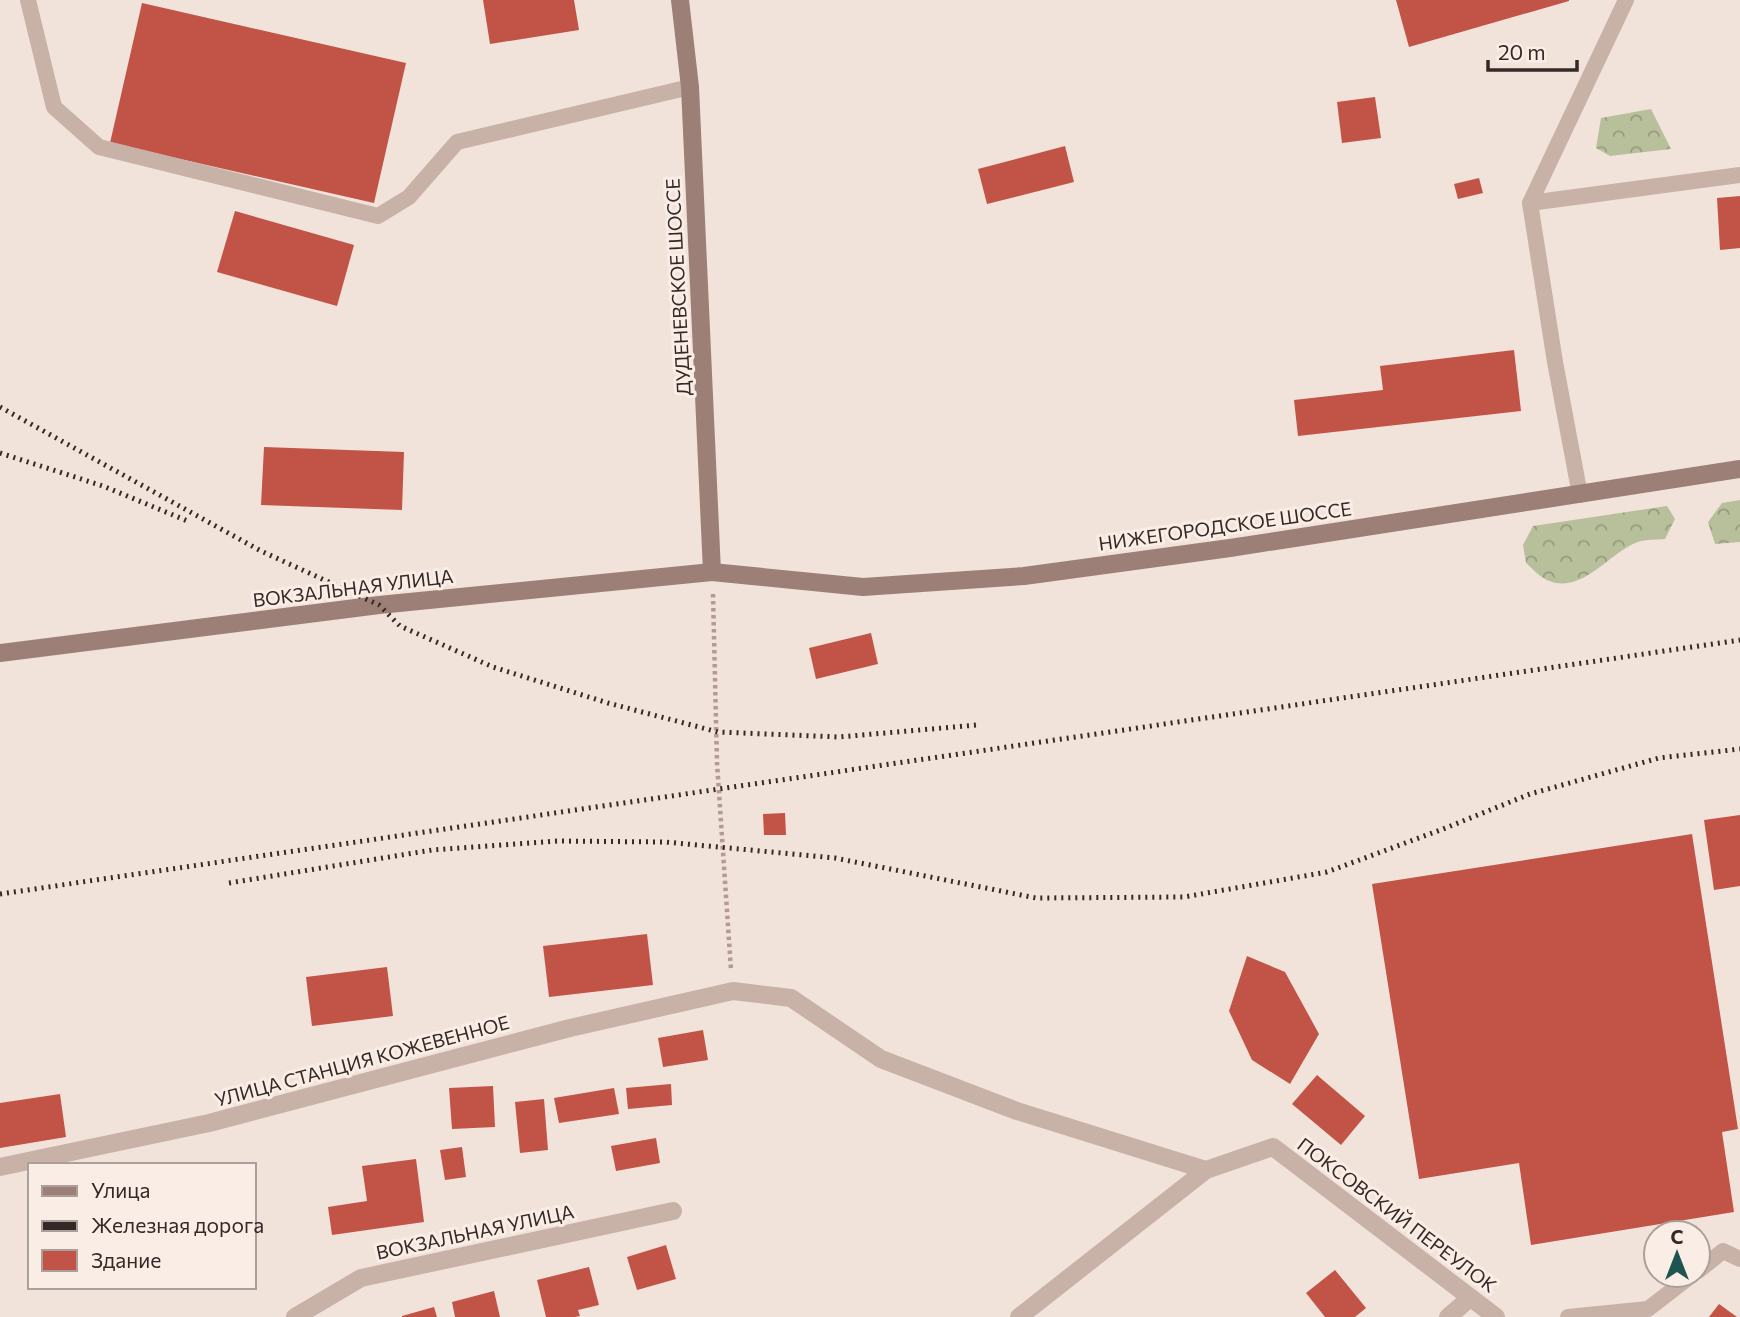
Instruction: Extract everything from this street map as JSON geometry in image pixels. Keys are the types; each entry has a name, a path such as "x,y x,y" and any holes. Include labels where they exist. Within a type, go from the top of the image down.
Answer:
{"street":[{"name":"ДУДЕНЕВСКОЕ ШОССЕ","path":"680,0 690,87 712,572"},
{"name":"НИЖЕГОРОДСКОЕ ШОССЕ","path":"712,572 863,587 1024,576 1230,548 1740,469"},
{"name":"ВОКЗАЛЬНАЯ УЛИЦА","path":"0,653 379,605 712,572"},
{"name":"УЛИЦА СТАНЦИЯ КОЖЕВЕННОЕ","path":"0,1167 209,1123 570,1028 733,991 792,998 881,1059 1017,1111 1206,1170"},
{"name":"ПОКСОВСКИЙ ПЕРЕУЛОК","path":"1206,1170 1273,1147 1496,1317"},
{"path":"1018,1317 1206,1170"},
{"name":"ВОКЗАЛЬНАЯ УЛИЦА","path":"295,1317 361,1279 673,1211"},
{"path":"1448,1317 1470,1298"}],"lane":[{"path":"28,0 54,107 99,147 378,216 409,197 457,142 690,87"},
{"path":"1580,495 1555,362 1530,203 1626,0"},
{"path":"1530,203 1740,175"},
{"path":"1712,1260 1723,1251 1740,1259"},
{"path":"1568,1317 1648,1309 1674,1289"}],"path":[{"path":"712,572 718,763 733,991"}],"green space":[{"path":"1651,109 1671,149 1610,156 1596,148 1601,118"},
{"path":"1740,500 1740,542 1715,544 1708,522 1722,503"},
{"path":"1667,506 1675,519 1665,539 1638,542 1627,547 1584,578 1560,583 1544,579 1526,563 1523,545 1533,526"}],"building":[{"path":"483,0 574,0 579,30 490,44"},
{"path":"1396,0 1569,0 1569,1 1409,47"},
{"path":"142,3 406,63 374,203 110,143"},
{"path":"1375,97 1381,138 1342,143 1337,102"},
{"path":"1065,146 1074,182 987,204 978,169"},
{"path":"1479,178 1483,193 1458,199 1454,184"},
{"path":"1740,196 1740,248 1720,250 1717,198"},
{"path":"235,211 354,245 337,306 217,272"},
{"path":"1514,350 1521,411 1298,436 1294,400 1383,390 1380,366"},
{"path":"264,447 404,452 402,510 261,505"},
{"path":"871,633 878,664 816,679 809,648"},
{"path":"785,813 786,835 764,835 763,814"},
{"path":"1740,815 1740,886 1714,890 1704,820"},
{"path":"1692,834 1738,1129 1722,1132 1734,1212 1691,1219 1642,1219 1642,1227 1531,1245 1519,1163 1419,1179 1372,884"},
{"path":"647,934 653,985 549,997 543,946"},
{"path":"1247,956 1285,972 1319,1034 1290,1084 1252,1060 1229,1011"},
{"path":"387,967 393,1016 312,1026 306,977"},
{"path":"703,1030 708,1060 663,1067 658,1038"},
{"path":"1317,1075 1365,1116 1341,1145 1292,1104"},
{"path":"671,1084 672,1105 628,1109 626,1088"},
{"path":"493,1086 495,1127 452,1129 449,1088"},
{"path":"614,1088 619,1114 559,1123 554,1098"},
{"path":"60,1094 66,1137 0,1148 0,1103"},
{"path":"544,1099 548,1150 520,1153 515,1102"},
{"path":"656,1138 660,1163 616,1171 611,1146"},
{"path":"462,1147 466,1177 445,1180 440,1150"},
{"path":"416,1159 424,1222 332,1235 328,1207 367,1201 362,1166"},
{"path":"666,1245 676,1279 637,1290 627,1257"},
{"path":"589,1267 599,1305 578,1310 580,1316 546,1317 537,1280"},
{"path":"1335,1270 1366,1308 1355,1317 1325,1317 1306,1293"},
{"path":"494,1291 500,1317 455,1317 452,1302"},
{"path":"1719,1304 1737,1317 1709,1317"},
{"path":"434,1307 437,1317 402,1317 402,1316"}],"railway":[{"path":"0,407 261,551 379,605 400,626 493,667 608,703 718,732 839,737 977,725"},
{"path":"0,453 103,486 190,522"},
{"path":"0,894 1740,640"},
{"path":"229,883 432,850 557,841 665,842 835,858 1036,898 1184,897 1327,872 1530,794 1659,758 1740,749"}]}
